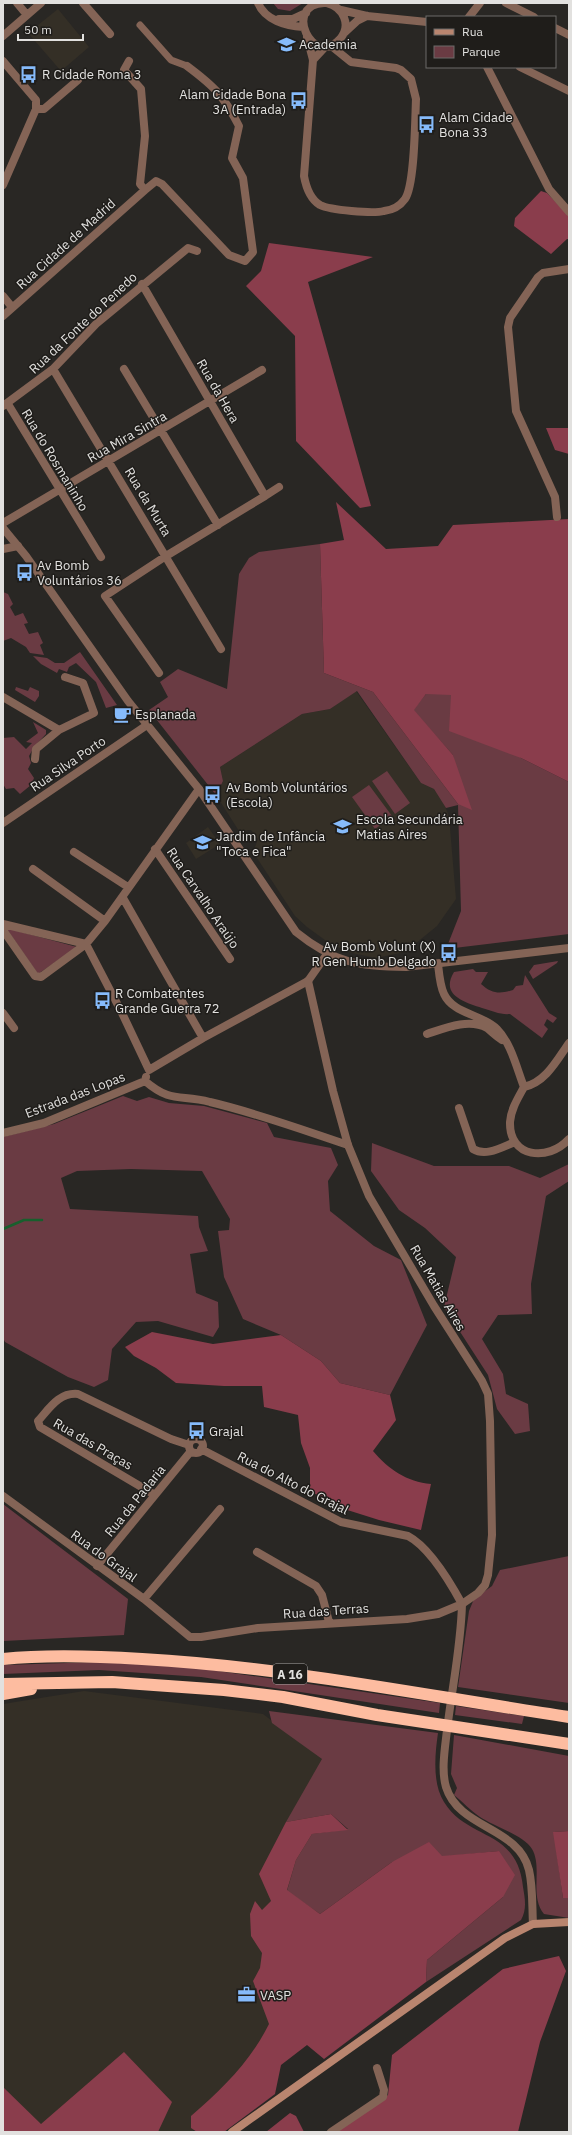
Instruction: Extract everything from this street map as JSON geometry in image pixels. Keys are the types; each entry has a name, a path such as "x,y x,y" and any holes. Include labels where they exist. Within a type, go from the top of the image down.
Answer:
{"highway":[{"name":"A 16","path":"5,1658 93,1656 202,1662 280,1672 569,1717"},
{"name":"A 16","path":"3,1684 74,1681 168,1684 283,1697 377,1715 569,1744"},
{"name":"A 16","path":"3,1694 74,1681"}],"main road":[{"path":"232,2132 506,1938 533,1924 569,1922"}],"street":[{"path":"17,3 27,15"},
{"path":"83,3 110,34"},
{"path":"258,3 264,13 280,23 303,27"},
{"path":"276,20 293,19 311,8 329,3 341,10 367,16 426,22"},
{"path":"470,16 480,3"},
{"path":"506,3 532,16"},
{"path":"3,36 39,4"},
{"path":"307,37 316,44 328,45 346,56 351,62 396,68 411,79 416,92 409,192 399,205 385,211 327,207 316,202 308,191 304,176 313,60 303,27 311,8"},
{"path":"341,10 346,21 342,36 346,56"},
{"path":"313,60 328,45 342,36 356,21 367,16"},
{"path":"140,25 171,60 187,66"},
{"path":"556,28 569,35"},
{"path":"3,61 36,100 36,109 3,185"},
{"path":"129,61 124,70 141,89 145,136 140,184 145,190"},
{"name":"Rua Cidade de Madrid","path":"3,316 156,181 162,184 229,255 245,261 253,252 243,178 232,158 239,126 230,107 214,86 187,66"},
{"path":"488,68 549,189 569,212"},
{"path":"522,68 569,91"},
{"path":"36,109 44,108 78,80"},
{"name":"Rua da Fonte do Penedo","path":"5,405 53,369 96,324 142,284 188,248 198,251"},
{"path":"557,517 555,497 516,411 508,327 510,318 538,277 543,273 569,269"},
{"name":"Rua da Hera","path":"142,284 265,496"},
{"path":"3,296 12,307"},
{"name":"Rua da Murta","path":"53,369 110,461 221,649"},
{"path":"124,369 218,525"},
{"name":"Rua Mira Sintra","path":"3,523 262,370"},
{"name":"Rua do Rosmaninho","path":"5,405 101,557"},
{"path":"159,673 105,596 166,556 279,487"},
{"path":"3,528 18,546 106,670 199,789 296,932 327,954 354,964 382,967 406,967 438,964 569,948"},
{"path":"3,548 18,546"},
{"path":"35,759 36,749 60,730 94,713 83,683 65,677"},
{"path":"3,697 60,730"},
{"name":"Rua Silva Porto","path":"3,823 148,725"},
{"path":"3,930 38,978 86,944 123,898 128,887 199,789"},
{"name":"Rua Carvalho Araújo","path":"155,849 230,959"},
{"path":"74,852 128,887"},
{"path":"33,869 105,921"},
{"path":"123,898 203,1038"},
{"path":"3,924 86,944 122,1013 149,1070 203,1038 308,981 327,954"},
{"path":"438,964 444,994 449,1002 456,1008 490,1022 498,1030 507,1045 524,1087 514,1107 510,1120 511,1130 515,1142 529,1153 543,1155 557,1150 569,1139"},
{"name":"Rua Matias Aires","path":"308,981 333,1091 348,1145 369,1196 434,1306 482,1381 488,1394 492,1497 492,1535 488,1575 485,1585 478,1594 462,1604"},
{"path":"3,1013 14,1028"},
{"path":"428,1034 445,1028 470,1024 486,1028 507,1045"},
{"path":"524,1087 532,1085 544,1077 569,1043"},
{"name":"Estrada das Lopas","path":"3,1133 44,1123 145,1081 149,1070"},
{"path":"145,1081 159,1092 173,1098 209,1102 348,1145"},
{"path":"459,1108 473,1148 478,1152 486,1152 515,1142"},
{"name":"Rua das Praças","path":"156,1495 40,1427 38,1422 59,1398 70,1393 78,1394 190,1448"},
{"path":"198,1439 202,1443 201,1450 195,1452 190,1448 192,1440 198,1439"},
{"name":"Rua da Padaria","path":"97,1566 156,1495 190,1448"},
{"name":"Rua do Alto do Grajal","path":"201,1450 341,1522 408,1536 417,1541 454,1589 462,1604"},
{"name":"Rua do Grajal","path":"3,1496 144,1599 184,1634 190,1637"},
{"path":"144,1599 220,1509"},
{"path":"256,1552 316,1586 322,1595 329,1622"},
{"path":"462,1604 445,1749 444,1778 446,1788 454,1804 461,1812 513,1844 524,1858 529,1869 533,1924"},
{"name":"Rua das Terras","path":"190,1637 201,1637 258,1628 329,1622 407,1619 438,1614 462,1604"},
{"path":"330,2132 383,2097 384,2090 377,2068"}],"shaded area":[{"path":"58,9 89,47 61,71 28,33"},
{"path":"541,191 547,193 569,216 569,239 567,239 551,254 514,226 515,218"},
{"path":"269,243 373,257 308,282 371,506 360,508 296,441 295,336 246,286 261,271"},
{"path":"546,428 569,428 569,454 555,450"},
{"path":"336,502 386,549 438,546 453,525 569,519 569,782 521,758 449,731 451,695 426,694 414,710 453,755 472,810 458,804 373,692 324,673 320,544 344,540"},
{"name":"Escola Secundária Matias Aires","path":"356,691 421,783 434,789 445,806 449,816 456,899 437,926 405,952 376,958 352,953 329,943 295,916 253,852 258,839 251,830 239,831 216,795 223,781 220,767 302,714 330,709"},
{"name":"Jardim de Infância \"Toca e Fica\"","path":"208,827 220,844 196,859 186,843"},
{"path":"152,1332 213,1344 281,1335 321,1361 340,1383 390,1395 396,1420 373,1451 379,1458 399,1474 414,1481 431,1484 421,1530 379,1520 341,1508 310,1491 310,1468 301,1443 298,1415 264,1407 262,1386 224,1386 176,1383 156,1368 134,1356 125,1347"},
{"path":"84,1691 263,1714 322,1759 312,1975 226,2109 191,2132 10,2132 3,2123 3,1704"},
{"path":"331,1814 348,1830 312,1834 296,1860 287,1890 320,1914 392,1862 429,1842 442,1856 499,1851 515,1875 503,1897 427,1960 426,1982 324,2059 307,2045 281,2065 275,2094 224,2132 197,2132 191,2128 191,2116 214,2096 244,2063 269,2024 253,1981 260,1968 262,1953 251,1936 250,1914 255,1901 262,1910 271,1901 259,1874 286,1822"},
{"path":"569,1831 569,1898 563,1898 553,1832"},
{"path":"559,1956 566,1971 540,2042 518,2132 335,2132 388,2095 392,2055 503,1969"},
{"path":"124,2052 172,2102 158,2132 3,2132 3,2087 41,2124"},
{"path":"290,2113 296,2116 304,2132 266,2132"}],"green space":[{"path":"273,3 303,3 290,11 278,9"},
{"path":"320,544 324,673 373,692 458,804 453,755 413,710 426,694 451,694 521,758 569,782 569,934 446,949 461,911 458,805 446,808 434,789 421,783 357,691 330,709 302,714 220,767 223,781 216,795 149,710 168,697 160,682 178,669 227,689 239,574 249,558 259,552"},
{"path":"3,592 8,594 13,604 10,607 15,616 23,613 28,623 24,624 29,634 38,632 43,643 40,645 44,655 30,653 26,647 11,638 3,641"},
{"path":"80,652 117,705 106,708 96,682 76,663 69,667 67,672 59,669 57,673 41,664 33,656 47,658 55,663 64,663"},
{"path":"16,687 28,691 30,687 39,691 39,696 35,702 15,690"},
{"path":"33,722 46,730 46,734 34,747 29,756 31,763 28,769 34,778 31,785 20,794 14,788 6,789 3,784 3,738 14,737 26,749 32,743 26,742 38,733"},
{"path":"387,771 410,803 395,814 372,781"},
{"path":"369,785 392,816 375,829 352,797"},
{"path":"6,928 77,947 38,974"},
{"path":"558,961 533,979 529,972 534,965"},
{"path":"473,969 476,972 488,972 481,984 489,990 496,992 513,990 516,986 523,985 525,975 549,1013 557,1018 553,1023 547,1019 544,1025 548,1029 542,1038 510,1014 500,1013 468,1003 452,992 450,980 454,972"},
{"path":"123,1096 137,1101 149,1097 169,1103 204,1106 267,1123 274,1137 331,1148 338,1165 328,1181 330,1211 374,1246 401,1260 427,1325 390,1395 340,1383 321,1361 281,1335 243,1319 224,1277 218,1231 229,1230 230,1219 202,1171 131,1169 77,1171 61,1178 70,1209 198,1216 199,1227 208,1251 190,1254 196,1293 218,1302 219,1327 213,1337 158,1321 136,1322 112,1349 108,1380 94,1387 68,1377 5,1342 3,1338 3,1137 54,1124"},
{"path":"372,1143 434,1166 509,1166 540,1178 569,1164 569,1181 546,1196 531,1284 532,1314 498,1315 482,1339 503,1374 506,1394 528,1404 530,1431 515,1434 497,1409 488,1375 444,1307 456,1257 425,1228 399,1210 371,1171"},
{"path":"3,1504 128,1599 124,1635 3,1641"},
{"path":"569,1556 569,1703 458,1687 469,1611 474,1599 492,1586 500,1570"},
{"path":"100,1662 191,1667 440,1703 439,1713 201,1677 99,1670 3,1674 3,1665"},
{"path":"456,1706 524,1716 522,1724 455,1715"},
{"path":"269,1711 438,1733 435,1768 440,1794 444,1802 454,1814 466,1823 502,1844 512,1854 519,1868 523,1887 525,1908 521,1920 426,1982 427,1960 503,1897 499,1851 392,1862 320,1914 287,1891 296,1860 312,1834 348,1829 331,1814 286,1822 322,1759 272,1723"},
{"path":"454,1735 569,1756 569,1831 554,1832 563,1898 569,1898 569,1918 544,1914 540,1907 537,1899 535,1857 528,1844 515,1835 480,1817 454,1795 457,1788 451,1774"}],"waterway":[{"path":"3,1229 24,1220 42,1220"}],"place":[{"name":"Academia","path":"286,44"},
{"name":"R Cidade Roma 3","path":"29,74"},
{"name":"Alam Cidade Bona 3A (Entrada)","path":"299,101"},
{"name":"Alam Cidade Bona 33","path":"426,124"},
{"name":"Av Bomb Voluntários 36","path":"24,572"},
{"name":"Esplanada","path":"122,714"},
{"name":"Av Bomb Voluntários (Escola)","path":"213,794"},
{"name":"Escola Secundária Matias Aires","path":"343,826"},
{"name":"Jardim de Infância \"Toca e Fica\"","path":"203,843"},
{"name":"Av Bomb Volunt (X) R Gen Humb Delgado","path":"449,953"},
{"name":"R Combatentes Grande Guerra 72","path":"102,1000"},
{"name":"Grajal","path":"196,1431"},
{"name":"VASP","path":"247,1995"}]}
